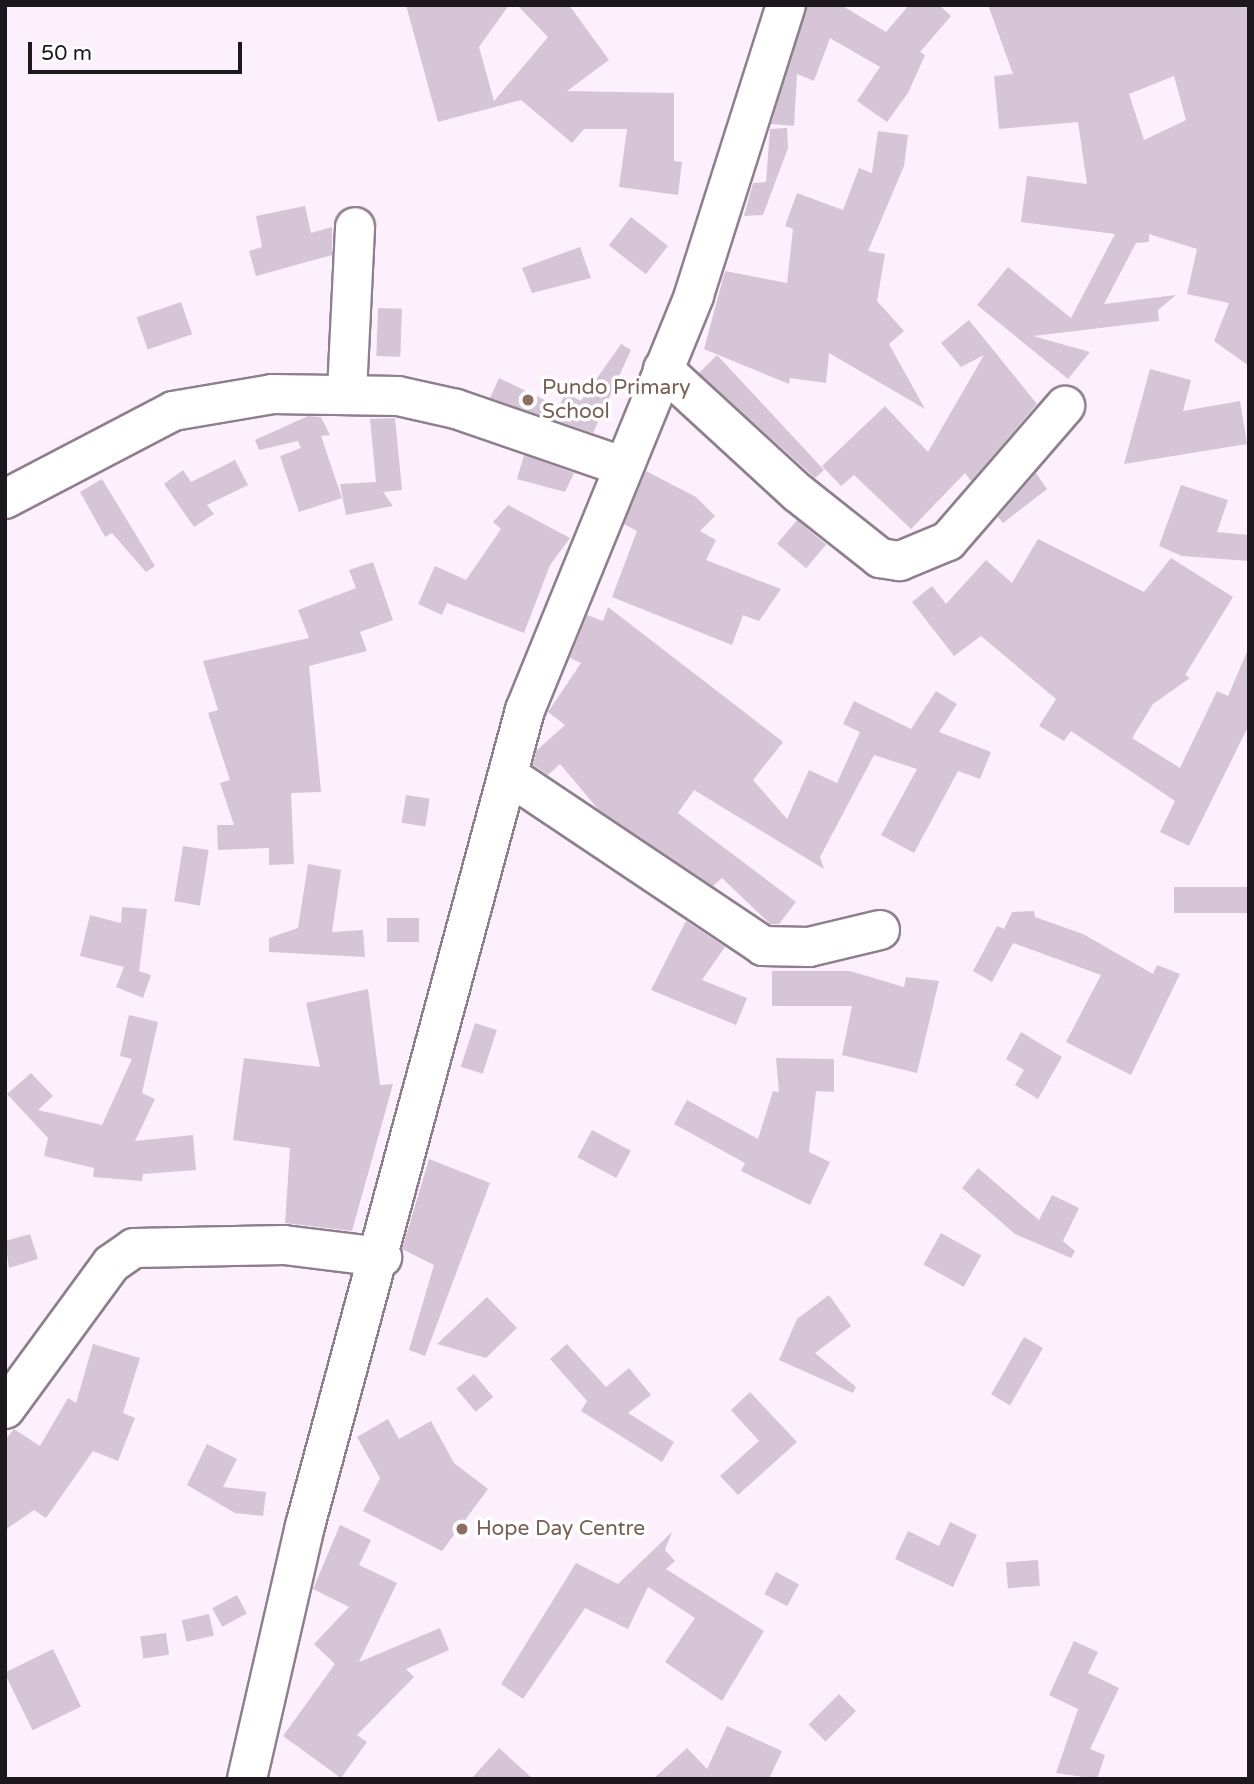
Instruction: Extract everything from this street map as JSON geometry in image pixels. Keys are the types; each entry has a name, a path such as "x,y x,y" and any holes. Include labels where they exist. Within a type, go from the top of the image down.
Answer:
{"street":[{"path":"247,1779 305,1526 382,1257 525,709 694,295 786,5"},
{"path":"347,393 355,227"},
{"path":"663,369 798,494 880,558 900,561 948,541 1065,406"},
{"path":"5,499 173,411 272,394 347,393 456,409 622,466"},
{"path":"508,775 763,946 809,947 880,930"},
{"path":"5,1409 111,1264 134,1248 284,1245 382,1257"}],"building":[{"path":"406,5 509,5 479,47 494,101 548,37 517,5 569,5 609,60 567,91 674,93 674,161 682,162 678,195 619,187 627,129 584,129 572,143 521,100 438,122"},
{"path":"807,5 841,5 886,32 909,5 939,5 951,16 920,52 925,55 908,93 887,122 857,101 880,67 830,38 814,81 797,74 794,126 771,124"},
{"path":"988,5 1249,5 1249,366 1214,341 1229,303 1187,294 1197,249 1149,234 1149,242 1136,243 1104,304 1176,295 1158,310 1159,321 1033,336 1090,352 1068,379 977,305 1008,267 1071,318 1115,234 1021,222 1027,176 1087,184 1078,122 999,129 994,76 1013,74","holes":["1174,76 1186,120 1144,140 1129,94"]},
{"path":"787,128 788,148 763,215 744,216 753,183 766,182 770,129"},
{"path":"878,131 908,135 904,166 868,251 885,254 877,301 904,331 889,344 925,409 829,353 826,383 790,378 789,384 704,349 725,271 787,283 793,229 785,226 797,193 843,210 859,168 872,173"},
{"path":"305,206 311,233 332,227 332,255 256,276 249,251 262,247 256,216"},
{"path":"631,217 668,246 646,274 609,245"},
{"path":"580,247 591,278 532,293 522,268"},
{"path":"181,302 192,334 148,349 137,317"},
{"path":"378,308 402,309 400,357 376,356"},
{"path":"969,320 1037,404 971,481 965,473 911,529 854,475 841,486 822,466 885,406 928,452 984,355 961,367 941,343"},
{"path":"621,344 631,350 593,433 490,398 499,378 559,407 565,393 581,401"},
{"path":"717,355 824,470 815,478 699,373"},
{"path":"1150,369 1191,380 1183,411 1240,401 1247,444 1124,464"},
{"path":"308,416 321,417 330,435 321,436 342,498 299,512 280,456 301,448 298,441 259,450 255,440"},
{"path":"395,418 402,490 383,492 393,506 346,515 340,484 376,482 370,419"},
{"path":"524,455 574,473 565,492 517,479"},
{"path":"235,460 248,485 207,505 214,514 194,527 164,484 183,470 191,482"},
{"path":"646,471 696,497 715,516 700,531 716,540 706,560 781,589 759,621 743,615 732,645 612,597 637,531 624,524"},
{"path":"1036,473 1047,489 1003,523 998,517"},
{"path":"102,479 155,566 146,572 112,533 105,537 80,492"},
{"path":"1181,485 1228,500 1217,532 1249,535 1249,561 1182,556 1159,546"},
{"path":"508,505 570,538 550,565 524,633 447,603 442,615 418,604 435,566 466,580 501,529 493,522"},
{"path":"797,520 826,544 806,568 777,544"},
{"path":"1038,539 1144,592 1171,558 1233,597 1185,675 1190,678 1153,704 1132,738 1180,768 1217,691 1228,696 1249,647 1249,725 1189,846 1160,832 1175,801 1071,731 1064,741 1039,726 1056,699 981,636 954,656 912,602 932,586 946,604 986,560 1012,583"},
{"path":"373,562 393,620 360,632 367,651 309,666 321,792 291,793 294,864 269,865 269,848 218,850 217,825 234,825 220,783 230,780 208,713 218,710 203,661 309,638 298,610 356,588 349,570"},
{"path":"608,607 783,742 753,780 787,819 809,770 837,783 860,732 843,724 854,701 911,729 936,691 957,704 939,732 991,752 980,779 958,771 914,853 881,835 917,769 874,755 820,857 824,869 694,790 678,813 796,902 779,924 770,924 722,878 713,886 598,809 560,764 548,775 533,765 536,751 565,725 548,712 581,663 570,658 587,615 603,621"},
{"path":"406,795 430,799 425,826 402,823"},
{"path":"183,846 209,850 200,905 174,901"},
{"path":"308,864 341,870 332,932 363,930 365,957 269,952 269,938 298,928"},
{"path":"1174,887 1249,887 1249,913 1174,913"},
{"path":"122,907 147,909 139,971 151,975 143,998 116,987 124,967 80,956 90,915 121,923"},
{"path":"1034,911 1035,917 1083,934 1153,974 1157,965 1180,974 1131,1075 1066,1042 1101,975 1013,943 992,982 973,971 997,926 1004,929 1012,912"},
{"path":"387,918 419,918 419,942 387,942"},
{"path":"686,921 725,947 702,980 747,998 736,1025 651,990"},
{"path":"772,971 850,971 904,987 906,977 939,981 917,1073 842,1055 852,1006 772,1006"},
{"path":"368,989 380,1085 393,1084 352,1231 285,1223 290,1148 233,1140 244,1058 320,1067 306,1003"},
{"path":"129,1015 158,1022 142,1093 155,1099 135,1141 193,1135 196,1170 143,1174 142,1181 93,1177 94,1168 44,1156 48,1138 7,1094 31,1073 53,1096 38,1110 102,1125 132,1059 120,1056"},
{"path":"475,1023 497,1030 483,1074 461,1067"},
{"path":"1021,1032 1062,1057 1038,1099 1015,1085 1024,1070 1006,1059"},
{"path":"776,1058 834,1059 834,1092 816,1091 809,1152 830,1162 810,1205 741,1171 745,1163 674,1124 687,1100 758,1139 773,1091 779,1092"},
{"path":"592,1130 631,1151 616,1178 577,1157"},
{"path":"429,1159 490,1183 425,1356 409,1350 434,1265 402,1249"},
{"path":"978,1168 1039,1220 1052,1195 1079,1208 1063,1241 1075,1251 1071,1258 1015,1234 962,1188"},
{"path":"941,1233 981,1255 964,1287 924,1264"},
{"path":"30,1234 38,1259 9,1268 5,1241"},
{"path":"829,1295 851,1326 815,1353 856,1387 853,1393 779,1360 797,1319"},
{"path":"487,1297 517,1328 486,1358 437,1344"},
{"path":"1024,1337 1043,1348 1010,1405 991,1394"},
{"path":"93,1344 140,1358 123,1413 135,1418 118,1461 93,1451 46,1518 34,1510 5,1530 5,1440 14,1429 40,1446 68,1398 76,1403"},
{"path":"567,1344 606,1387 629,1368 651,1395 628,1413 674,1442 662,1462 581,1411 587,1401 550,1359"},
{"path":"474,1374 493,1397 476,1412 456,1389"},
{"path":"750,1392 797,1442 738,1495 720,1476 759,1441 731,1410"},
{"path":"388,1419 399,1439 431,1421 454,1463 488,1489 442,1551 363,1511 380,1478 357,1437"},
{"path":"207,1444 237,1459 223,1487 266,1492 263,1516 235,1513 187,1485"},
{"path":"950,1522 977,1535 953,1587 895,1559 908,1531 939,1546"},
{"path":"340,1525 371,1540 359,1565 397,1583 359,1662 440,1628 449,1650 406,1669 414,1677 357,1735 367,1742 341,1778 283,1736 335,1664 314,1644 349,1607 313,1589"},
{"path":"672,1532 665,1550 675,1561 666,1569 764,1631 722,1701 665,1662 695,1618 648,1587 628,1629 585,1608 523,1699 501,1684 576,1563 618,1584"},
{"path":"1038,1560 1040,1586 1008,1588 1006,1562"},
{"path":"776,1572 799,1584 787,1606 764,1594"},
{"path":"237,1595 247,1614 222,1627 212,1608"},
{"path":"209,1614 214,1635 187,1642 182,1620"},
{"path":"166,1633 169,1655 143,1658 140,1637"},
{"path":"1074,1641 1098,1652 1088,1673 1119,1688 1090,1749 1105,1755 1097,1779 1056,1773 1078,1709 1049,1695"},
{"path":"53,1649 81,1707 33,1730 5,1672"},
{"path":"839,1694 856,1711 826,1741 809,1724"},
{"path":"727,1726 782,1751 769,1779 653,1779 687,1748 707,1769"},
{"path":"499,1748 533,1779 471,1779"}],"place":[{"name":"Pundo Primary School","path":"528,400"},
{"name":"Hope Day Centre","path":"462,1529"}]}
